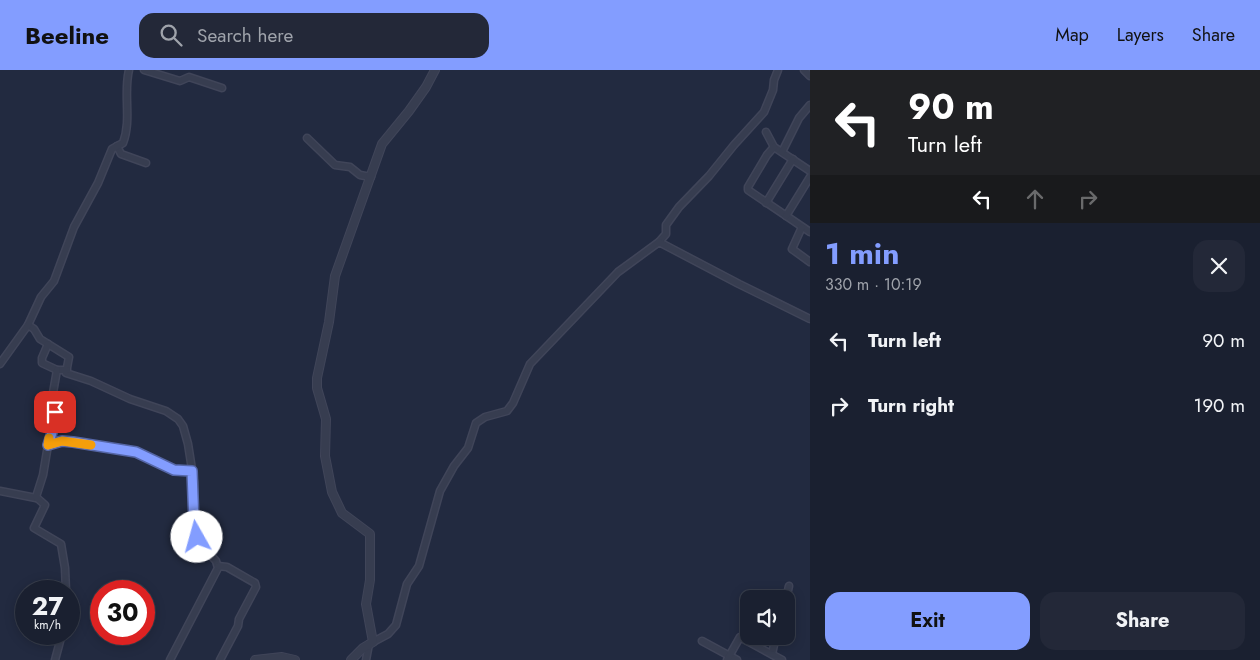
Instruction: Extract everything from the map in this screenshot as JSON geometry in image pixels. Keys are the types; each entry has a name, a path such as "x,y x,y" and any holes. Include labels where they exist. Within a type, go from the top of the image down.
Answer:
{"street":[{"path":"0,364 28,325 38,302 54,281 74,227 98,183 112,150 123,143 128,116 130,70"},
{"path":"144,70 180,81 189,77 222,88"},
{"path":"366,660 371,643 366,604 371,567 370,534 342,513 332,492 325,456 326,419 316,384 329,322 335,276 382,144 426,87 434,70"},
{"path":"351,660 371,643 388,634 396,625 407,584 418,566 440,491 454,466 468,448 476,423 485,417 507,411 513,403 530,364 618,272 659,242 666,234 666,225 679,207 709,176 764,112 773,90 778,70"},
{"path":"782,152 810,98"},
{"path":"799,118 810,105"},
{"path":"766,132 774,147 810,171"},
{"path":"308,138 335,165 350,167 360,175 371,177"},
{"path":"117,146 121,154 146,163"},
{"path":"774,147 767,155 748,190 807,228 792,249 810,262"},
{"path":"766,203 793,159"},
{"path":"786,216 810,177"},
{"path":"659,242 810,319"},
{"path":"28,325 34,329 40,339 69,356 66,373 91,381 130,399 172,414 183,426 192,471 194,523 198,542 216,561 218,566 170,660"},
{"path":"48,344 42,357 42,362 57,370 67,370"},
{"path":"36,498 43,475 48,445 58,414 50,410 57,370"},
{"path":"48,445 62,441 136,452 174,470 192,471"},
{"path":"0,490 36,498 45,505 34,528 61,544 66,568 66,580"},
{"path":"218,566 228,568 255,583 256,587 220,660"},
{"path":"788,590 789,586"},
{"path":"728,658 740,637 782,660"},
{"path":"702,641 728,658 737,660"},
{"path":"55,660 59,645"},
{"path":"772,654 774,645"},
{"path":"256,660 282,657 295,660"}],"slow traffic":[{"path":"49,438 48,445 62,441 91,445"}],"route":[{"path":"55,412 58,414 48,445 62,441 136,452 168,468 192,471 194,482 194,523 197,537"}]}
